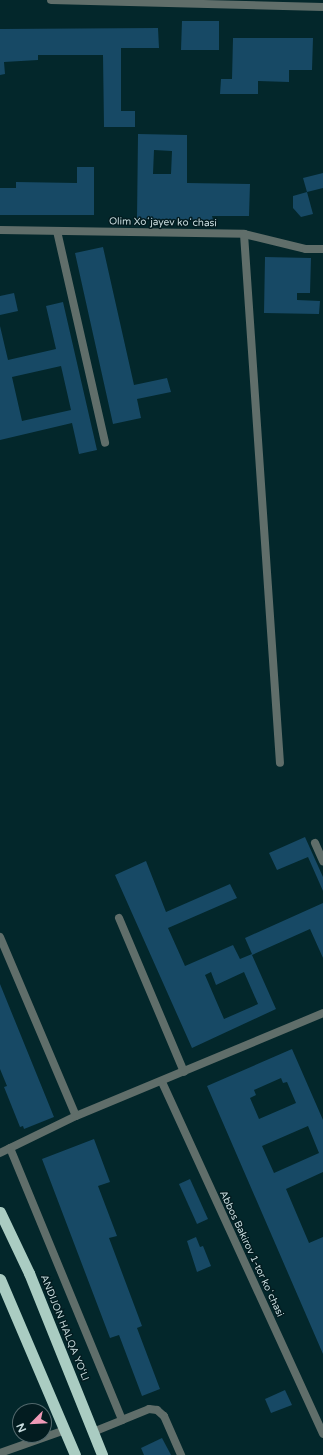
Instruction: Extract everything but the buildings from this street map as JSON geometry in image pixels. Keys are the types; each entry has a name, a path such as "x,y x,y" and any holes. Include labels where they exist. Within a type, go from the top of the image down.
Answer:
{"highway":[{"name":"ANDIJON HALQA YO‘LI","path":"0,1212 30,1273 102,1455"},
{"path":"0,1279 75,1455"}],"street":[{"path":"51,0 323,7"},
{"name":"Olim Xoʻjayev koʻchasi","path":"0,230 244,234 306,249 323,249"},
{"path":"58,231 105,443"},
{"path":"244,234 280,763"},
{"path":"315,843 323,861"},
{"path":"119,918 184,1072"},
{"path":"0,937 76,1116"},
{"path":"0,1153 76,1116 162,1082 323,1012"},
{"name":"Abbos Bakirov 1-tor koʻchasi","path":"162,1082 323,1434"},
{"path":"10,1148 122,1420"},
{"path":"93,1432 149,1409 157,1410 164,1416 182,1455"},
{"path":"0,1453 65,1430"}]}
